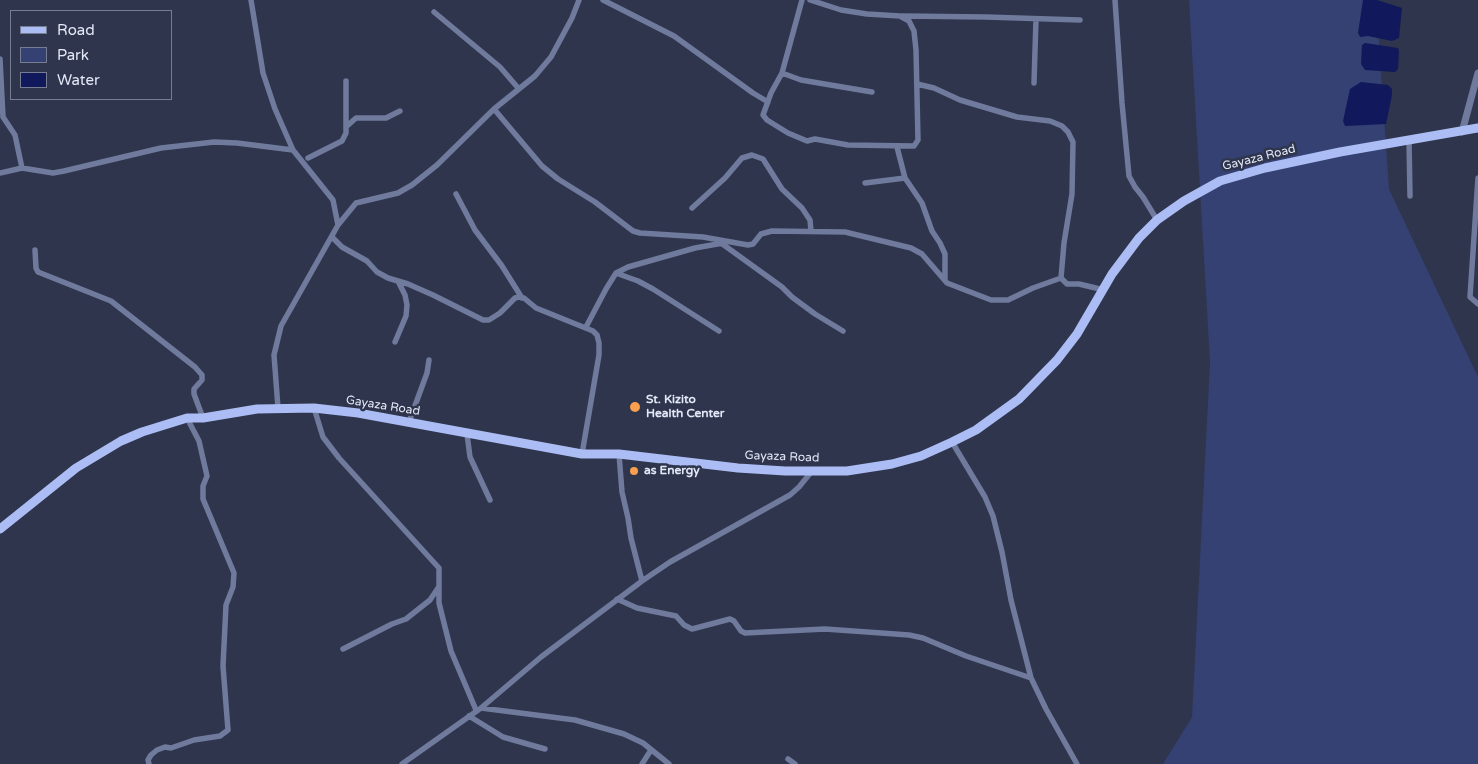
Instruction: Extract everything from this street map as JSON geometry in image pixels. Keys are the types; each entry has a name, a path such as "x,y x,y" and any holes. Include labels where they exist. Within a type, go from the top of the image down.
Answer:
{"main road":[{"name":"Gayaza Road","path":"0,528 76,468 121,441 142,432 187,418 202,418 257,409 314,408 358,413 582,454 619,454 738,468 847,471 892,464 921,456 952,442 1001,413 1036,384 1077,334 1112,274 1139,238 1157,220 1184,201 1220,181 1276,165 1478,128"}],"street":[{"path":"251,0 263,73 269,93 293,150 331,195 336,207 338,225"},
{"path":"278,408 274,355 281,326 338,225 356,203 398,193 412,185 437,166 494,110 535,76 551,57 572,18 579,0"},
{"path":"603,0 674,36 768,102"},
{"path":"802,0 782,73 770,93 763,115 767,120 788,133 808,141 815,139 848,144 896,147 910,147 917,143 917,84 914,31 909,21 900,16"},
{"path":"810,0 841,10 867,14 1080,20"},
{"path":"1115,0 1129,176 1134,187 1143,197 1157,220"},
{"path":"434,12 500,67 519,89"},
{"path":"1034,83 1036,19"},
{"path":"0,59 3,117 15,135 22,168"},
{"path":"782,73 801,80 872,92"},
{"path":"1462,132 1478,73"},
{"path":"308,158 342,141 346,133 346,81"},
{"path":"917,84 934,88 960,100 1017,117 1050,121 1062,126 1068,132 1072,142 1072,194 1064,243 1061,278 1067,284 1079,284 1104,290"},
{"path":"494,110 542,166 558,180 595,202 633,231 703,237 748,245 753,244 765,232 772,230 845,232 911,248 922,254 948,283 991,300 999,301 1008,300 1061,278"},
{"path":"347,126 356,118 386,118 400,111"},
{"path":"1409,140 1410,196"},
{"path":"0,172 22,168 52,173 161,148 214,142 293,150"},
{"path":"896,147 905,178 922,203 932,231 945,254 945,280"},
{"path":"692,208 742,158 752,154 763,160 782,189 802,208 809,218 812,230"},
{"path":"865,183 905,178"},
{"path":"1478,178 1470,297 1478,304"},
{"path":"456,194 475,230 502,266 522,298 536,308 586,327 597,335 599,343 582,454"},
{"path":"332,237 342,247 367,261 377,272 433,295 483,320 489,320 500,313 515,298 522,298"},
{"path":"586,327 616,273 695,248 725,242 782,287 792,298 843,331"},
{"path":"36,250 36,268 38,272 111,301 195,367 202,375 202,380 194,389 202,418"},
{"path":"616,273 638,280 720,331"},
{"path":"395,342 406,316 407,305 405,295 398,281"},
{"path":"409,422 425,381 429,360"},
{"path":"314,408 323,437 339,458 438,568 439,603 451,651 478,709"},
{"path":"149,764 148,760 157,750 171,748 194,740 220,736 228,730 223,666 226,605 233,587 234,573 202,499 203,486 208,476 199,442 187,418"},
{"path":"467,434 470,457 490,500"},
{"path":"952,442 985,497 993,516 1011,600 1032,678 1046,709 1077,764"},
{"path":"619,454 622,492 642,581"},
{"path":"402,764 469,716 541,657 642,581 670,562 790,495 812,471"},
{"path":"343,649 392,624 406,620 430,600 439,586"},
{"path":"617,600 637,608 676,616 684,625 692,629 730,619 734,620 741,631 745,633 826,629 909,635 923,638 966,656 1032,678"},
{"path":"478,709 534,714 587,723 637,739 669,764"},
{"path":"469,716 503,738 545,749"},
{"path":"642,764 651,750"},
{"path":"788,759 795,764"}],"green space":[{"path":"1189,0 1376,0 1389,189 1478,377 1478,764 1163,764 1192,717 1210,362"}],"water":[{"path":"1363,0 1377,0 1402,8 1399,38 1392,41 1368,36 1360,37 1358,33"},
{"path":"1365,43 1398,48 1398,69 1395,72 1365,70 1361,64 1362,45"},
{"path":"1361,82 1388,85 1392,89 1386,124 1345,126 1343,121 1350,89"}],"place":[{"name":"St. Kizito Health Center","path":"635,407"},
{"name":"as Energy","path":"634,471"}]}
